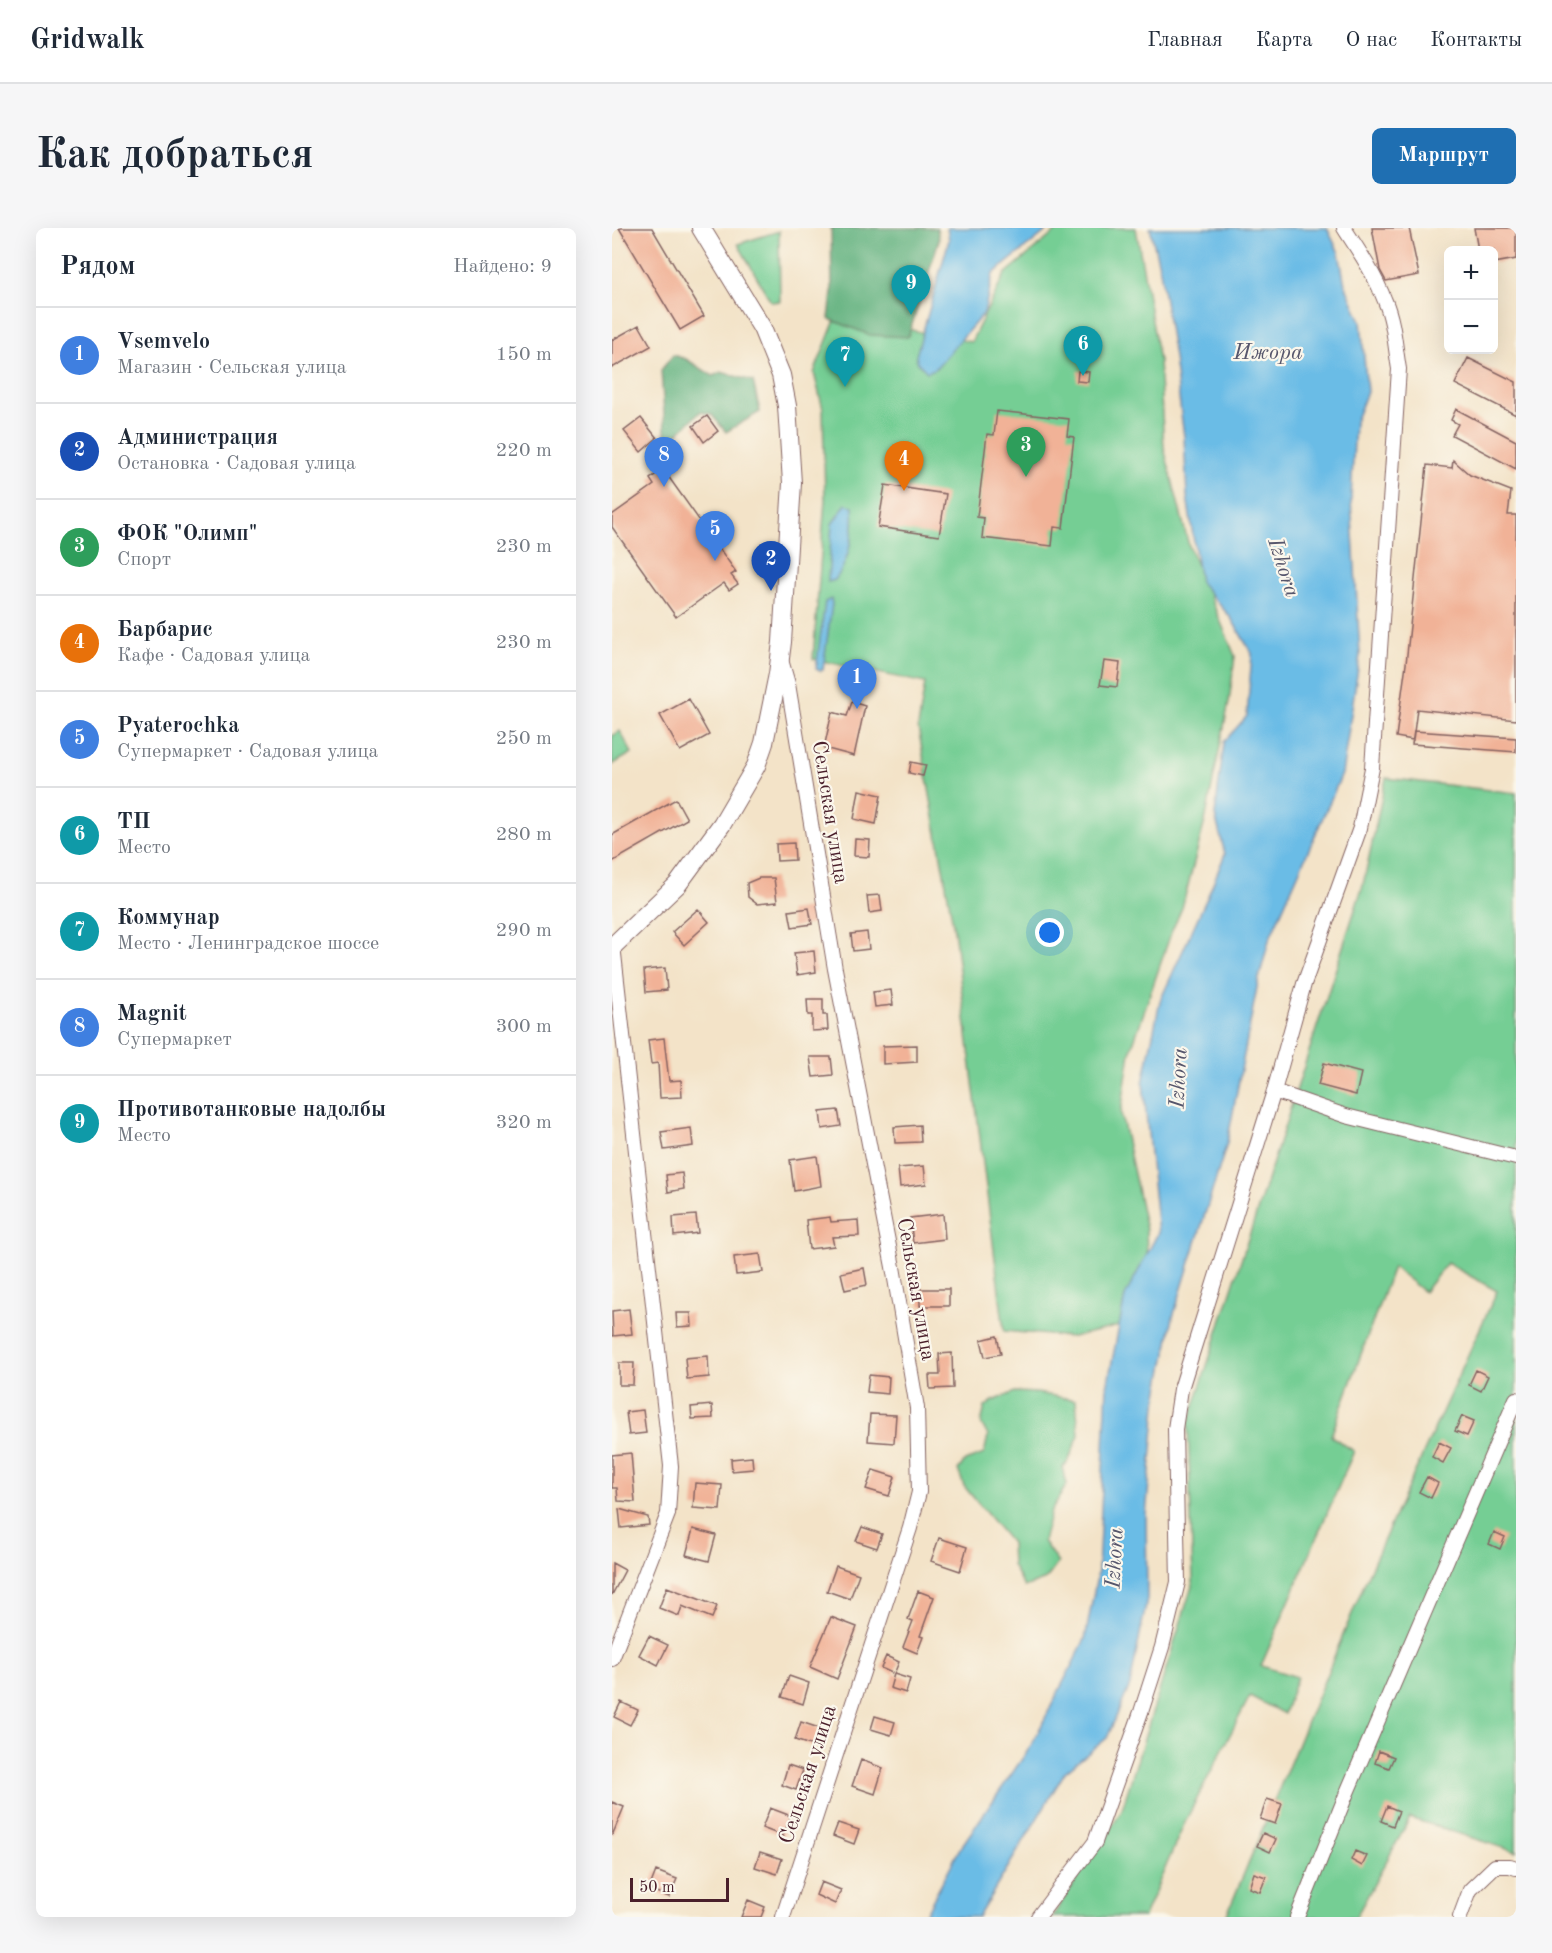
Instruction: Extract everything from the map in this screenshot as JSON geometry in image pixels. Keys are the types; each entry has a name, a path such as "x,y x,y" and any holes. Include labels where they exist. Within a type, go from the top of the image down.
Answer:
{"main road":[{"path":"613,946 678,884 722,824 745,785 764,743 780,657 792,483 787,406 781,375 762,328 701,228"}],"street":[{"path":"1038,1917 1095,1842 1162,1647 1178,1582 1175,1429 1181,1389 1274,1091 1304,984 1360,828 1373,757 1399,369 1386,302 1367,264 1344,228"},
{"name":"Сельская улица","path":"780,657 788,684 835,969 893,1267 917,1408 919,1492 910,1528 783,1917"},
{"path":"612,1659 668,1514 671,1466 613,946"},
{"path":"1274,1091 1346,1116 1516,1158"},
{"path":"1297,1917 1346,1795 1516,1399"},
{"path":"1460,1917 1470,1890 1495,1866 1516,1868"}],"green space":[{"path":"831,228 937,228 939,240 908,337 870,335 829,319 832,292"},
{"path":"1060,228 1136,228 1159,361 1164,448 1189,546 1235,656 1229,702 1205,821 1182,908 1171,933 1130,1053 1121,1113 1146,1230 1150,1319 1072,1337 1004,1331 954,930 918,727 925,683 813,659 825,500 823,409 814,373 837,315 971,342 1005,274"},
{"path":"779,231 780,301 771,302 738,244"},
{"path":"673,355 686,359 713,376 721,372 753,381 760,412 726,432 711,414 700,412 666,445 661,370"},
{"path":"620,731 632,753 612,765 612,736"},
{"path":"1386,778 1516,793 1516,1852 1410,1818 1356,1917 1226,1917 1368,1575 1497,1291 1447,1263 1424,1292 1393,1267 1331,1436 1354,1451 1261,1666 1297,1677 1284,1714 1250,1696 1185,1822 1144,1917 1052,1917 1121,1812 1193,1583 1188,1424 1363,885"},
{"path":"1015,1392 1037,1393 1076,1400 1079,1435 1068,1462 1062,1468 1067,1484 1051,1511 1043,1541 1058,1563 1046,1579 1024,1587 1012,1565 1011,1543 964,1486 958,1470 965,1461 984,1454 988,1436 981,1423 985,1407"}],"water":[{"path":"947,228 1050,228 993,274 984,313 935,369 927,372 918,363 916,356 949,240"},
{"name":"Ижора","path":"1150,228 1327,228 1339,253 1345,285 1361,321 1367,392 1355,422 1351,499 1360,655 1342,774 1269,940 1258,982 1227,1143 1173,1317 1156,1405 1146,1515 1147,1599 1130,1685 1107,1738 1065,1772 978,1917 924,1917 959,1850 1031,1746 1085,1639 1098,1571 1107,1387 1125,1296 1158,1233 1143,1083 1160,1001 1225,854 1215,815 1224,742 1247,716 1252,654 1231,618 1200,582 1187,496 1184,437 1174,358 1160,270"},
{"path":"846,504 853,507 850,545 840,573 835,580 828,582 832,524"},
{"path":"831,599 823,670 820,671 816,669 825,602"}],"building":[{"path":"619,228 652,228 704,316 680,330"},
{"path":"1372,228 1409,228 1419,275 1386,281 1380,270"},
{"path":"1474,228 1516,228 1516,259 1498,262 1498,246 1477,246"},
{"path":"639,325 651,346 612,368 612,340"},
{"path":"1468,358 1516,382 1516,415 1455,384"},
{"path":"1078,371 1089,372 1088,382 1077,381"},
{"path":"1456,409 1516,441 1516,469 1452,435 1458,424 1451,420"},
{"path":"997,411 1069,419 1067,436 1074,437 1063,528 1054,527 1052,546 982,538 984,518 977,517 987,434 994,435"},
{"path":"707,416 718,431 704,442 693,426"},
{"path":"641,418 657,438 641,452 624,431"},
{"path":"1453,460 1470,475 1511,491 1508,515 1516,515 1516,720 1417,709 1413,740 1396,737 1427,465 1452,468"},
{"path":"663,469 736,572 731,575 738,584 729,590 724,583 676,617 612,527 612,515 654,485 650,479"},
{"path":"885,485 946,494 939,536 878,527"},
{"path":"1104,661 1120,663 1117,687 1100,685"},
{"path":"689,699 709,735 680,751 660,715"},
{"path":"852,702 865,706 854,756 824,748 832,712 847,716"},
{"path":"1414,731 1516,738 1516,752 1412,744"},
{"path":"911,762 926,765 923,776 909,773"},
{"path":"859,790 881,795 876,824 854,819"},
{"path":"676,799 687,819 612,862 612,835"},
{"path":"855,839 870,840 869,857 854,856"},
{"path":"794,843 795,860 777,861 776,844"},
{"path":"759,878 774,878 777,902 757,904 748,897 747,883"},
{"path":"880,895 882,911 869,913 867,896"},
{"path":"809,908 812,924 792,927 789,911"},
{"path":"698,909 709,922 684,945 672,932"},
{"path":"867,932 869,949 853,951 851,934"},
{"path":"814,951 816,972 797,975 794,953"},
{"path":"665,968 667,990 646,992 644,970"},
{"path":"891,990 893,1005 875,1007 873,992"},
{"path":"807,999 823,999 823,1015 827,1015 828,1030 812,1031 812,1015 808,1015"},
{"path":"664,1038 669,1081 681,1080 682,1097 660,1098 658,1063 651,1064 648,1040"},
{"path":"917,1045 917,1062 883,1064 883,1046"},
{"path":"810,1057 831,1057 833,1075 813,1077"},
{"path":"1324,1063 1361,1073 1356,1095 1318,1085"},
{"path":"838,1110 841,1126 822,1129 820,1112"},
{"path":"920,1125 921,1142 895,1143 894,1127"},
{"path":"691,1128 693,1146 664,1150 661,1132"},
{"path":"817,1156 821,1186 794,1191 790,1160"},
{"path":"924,1166 926,1184 900,1187 898,1168"},
{"path":"682,1173 684,1189 668,1192 666,1175"},
{"path":"943,1214 945,1239 913,1243 910,1218"},
{"path":"696,1215 698,1233 674,1236 673,1217"},
{"path":"830,1217 831,1222 858,1220 859,1236 832,1237 834,1246 809,1249 806,1220"},
{"path":"760,1254 763,1272 736,1275 734,1257"},
{"path":"864,1268 867,1285 845,1290 841,1273"},
{"path":"920,1289 949,1289 949,1306 920,1306"},
{"path":"629,1309 632,1334 613,1336 612,1311"},
{"path":"676,1313 691,1313 692,1326 677,1327"},
{"path":"997,1336 1001,1354 985,1357 981,1340"},
{"path":"952,1353 953,1388 930,1389 929,1375 940,1375 939,1354"},
{"path":"708,1356 709,1377 687,1379 685,1358"},
{"path":"619,1363 634,1363 633,1385 619,1385"},
{"path":"1476,1370 1488,1376 1481,1391 1469,1385"},
{"path":"869,1375 889,1377 888,1394 867,1392"},
{"path":"712,1405 713,1418 692,1419 691,1407"},
{"path":"643,1410 646,1433 629,1435 626,1412"},
{"path":"870,1414 896,1415 894,1443 868,1441"},
{"path":"1462,1416 1474,1421 1467,1436 1455,1431"},
{"path":"1439,1442 1451,1448 1443,1463 1432,1457"},
{"path":"631,1453 635,1502 618,1501 617,1488 612,1488 612,1455"},
{"path":"752,1457 753,1469 732,1471 731,1459"},
{"path":"873,1470 895,1477 889,1496 866,1489"},
{"path":"1427,1477 1438,1483 1431,1498 1419,1492"},
{"path":"695,1483 722,1485 720,1510 693,1508"},
{"path":"619,1509 648,1517 649,1525 621,1528"},
{"path":"862,1527 882,1534 877,1548 856,1541"},
{"path":"693,1529 716,1535 709,1561 686,1555"},
{"path":"1494,1532 1505,1537 1500,1549 1489,1544"},
{"path":"939,1538 967,1547 960,1571 931,1561"},
{"path":"612,1563 625,1570 612,1595"},
{"path":"836,1566 859,1574 850,1599 827,1591"},
{"path":"667,1587 717,1606 712,1618 682,1606 679,1616 659,1608"},
{"path":"918,1591 934,1597 920,1636 923,1637 917,1653 903,1647 913,1621 908,1619"},
{"path":"831,1617 857,1627 837,1679 810,1667"},
{"path":"649,1636 668,1645 658,1665 639,1655"},
{"path":"886,1656 899,1662 894,1674 881,1668"},
{"path":"894,1674 910,1679 906,1693 890,1688"},
{"path":"789,1676 809,1683 803,1704 782,1697"},
{"path":"621,1702 638,1710 630,1725 614,1717"},
{"path":"875,1716 895,1722 891,1735 871,1729"},
{"path":"801,1722 819,1728 813,1746 795,1740"},
{"path":"1379,1751 1394,1757 1389,1768 1375,1763"},
{"path":"861,1760 883,1768 875,1794 852,1786"},
{"path":"788,1765 803,1770 796,1790 782,1785"},
{"path":"1267,1799 1282,1804 1275,1824 1260,1819"},
{"path":"612,1802 624,1807 612,1836"},
{"path":"1387,1806 1399,1811 1393,1826 1381,1821"},
{"path":"770,1808 791,1816 783,1836 762,1828"},
{"path":"838,1823 859,1830 854,1844 833,1836"},
{"path":"1263,1833 1276,1839 1270,1852 1257,1846"},
{"path":"1355,1851 1367,1856 1362,1866 1351,1860"},
{"path":"760,1852 782,1859 777,1874 755,1867"},
{"path":"656,1871 677,1879 669,1897 649,1889"},
{"path":"1254,1873 1266,1877 1260,1892 1249,1888"},
{"path":"821,1882 841,1890 835,1904 816,1895"},
{"path":"748,1900 765,1907 761,1917 741,1917"}],"place":[{"name":"Противотанковые надолбы","path":"911,315"},
{"name":"ТП","path":"1083,376"},
{"name":"Коммунар","path":"845,387"},
{"name":"ФОК \"Олимп\"","path":"1026,477"},
{"name":"Magnit","path":"664,487"},
{"name":"Барбарис","path":"904,491"},
{"name":"Pyaterochka","path":"715,561"},
{"name":"Администрация","path":"771,591"},
{"name":"Vsemvelo","path":"857,709"}],"water label":[{"name":"Izhora","path":"1285,567"},
{"name":"Izhora","path":"1177,1078"},
{"name":"Izhora","path":"1113,1558"}]}
